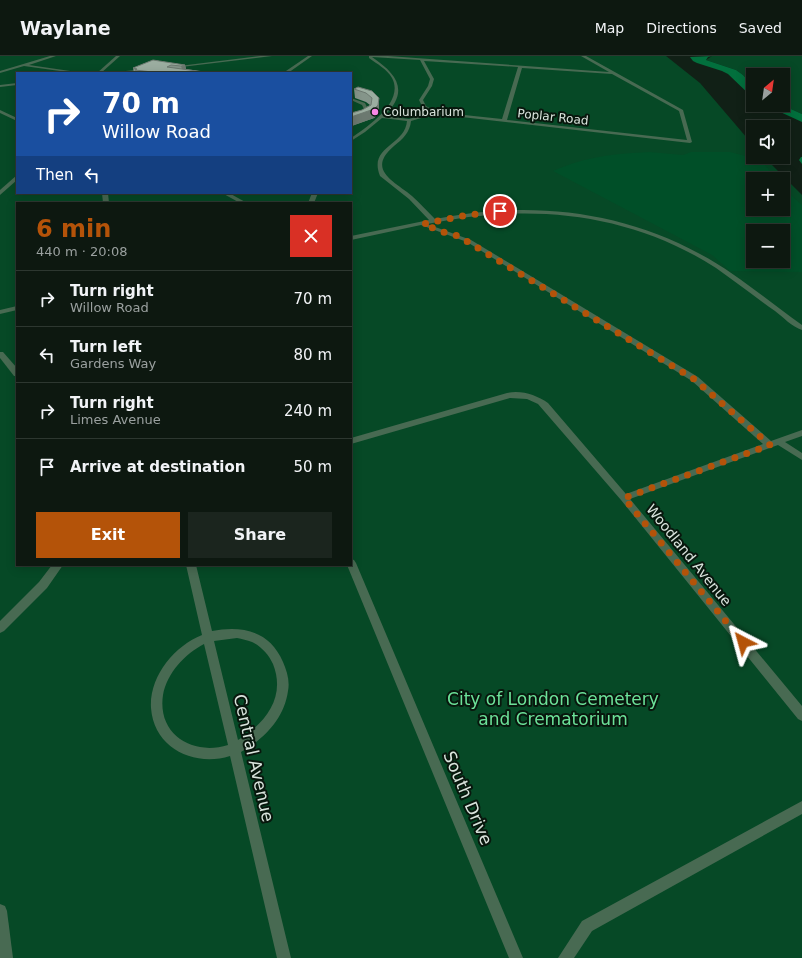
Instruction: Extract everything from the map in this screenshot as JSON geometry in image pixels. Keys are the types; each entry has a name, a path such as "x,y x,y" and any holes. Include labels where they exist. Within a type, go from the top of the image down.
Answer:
{"lane":[{"path":"0,72 54,56"},
{"path":"100,72 119,56"},
{"path":"167,68 270,56"},
{"path":"286,72 310,56"},
{"path":"352,139 382,117 396,99 397,87 394,77 380,63 367,56"},
{"path":"373,56 614,73"},
{"path":"583,56 614,73"},
{"path":"422,60 433,78 433,82 421,100 422,105 436,113"},
{"path":"24,65 75,72"},
{"path":"174,67 181,72"},
{"path":"504,121 520,67"},
{"path":"126,72 151,71"},
{"name":"Poplar Road","path":"382,117 409,120 436,113 690,142 681,110 614,73"},
{"path":"0,86 16,84"},
{"path":"352,99 359,101 367,107 365,114 352,120"},
{"path":"0,111 16,119"},
{"path":"358,113 365,114"},
{"path":"409,120 409,125 405,134 384,152 379,161 382,175 411,198 429,222 464,238 694,379 775,444 802,457"},
{"path":"0,193 16,178"},
{"path":"227,194 242,202"},
{"path":"352,238 429,222 492,212 549,212 611,222 640,230 667,240 698,256 719,269 802,328"},
{"path":"0,312 16,308"},
{"path":"0,354 16,372"},
{"name":"Woodland Avenue","path":"352,441 510,395 527,395 536,398 545,405 624,498 802,715"},
{"path":"624,498 802,433"},
{"name":"South Drive","path":"352,565 516,958"},
{"path":"0,628 43,586 57,566"},
{"name":"Central Avenue","path":"191,566 284,958"},
{"path":"218,634 237,634 255,638 269,648 279,663 283,681 280,701 270,721 255,738 235,749 213,755 192,753 174,743 162,728 156,709 159,689 167,670 181,653 199,641 218,634"},
{"path":"565,958 587,926 802,807"},
{"path":"0,911 6,958"}],"green space":[{"name":"City of London Cemetery and Crematorium","path":"0,56 666,56 700,83 746,137 746,164 771,164 779,172 746,172 746,216 790,216 790,183 802,195 802,958 0,958"},
{"path":"712,56 802,56 802,114 790,109 790,68 746,68 746,78 736,70 706,60"}],"shaded area":[{"path":"712,56 708,57 706,60 736,70 746,78 746,91 728,74 697,63 690,57"},
{"path":"790,109 802,114 802,122 780,112 790,112"},
{"path":"649,152 683,155 691,152 730,152 746,156 746,164 764,164 770,172 746,172 746,216 790,216 790,194 802,205 802,272 730,271 712,255 553,171 589,159 612,155"}],"building":[{"path":"153,60 185,65 171,65 167,67 204,72 152,72 135,70 137,69 133,68"},
{"path":"358,87 372,91 379,98 378,105 374,109 352,117 352,113 362,110 371,105 372,98 366,93 354,89"}],"waterway":[{"path":"802,158 800,160 802,163"}],"place":[{"name":"Columbarium","path":"375,112"}],"route":[{"path":"500,211 478,213 423,224 468,241 694,379 770,445 624,498 743,642"}]}
